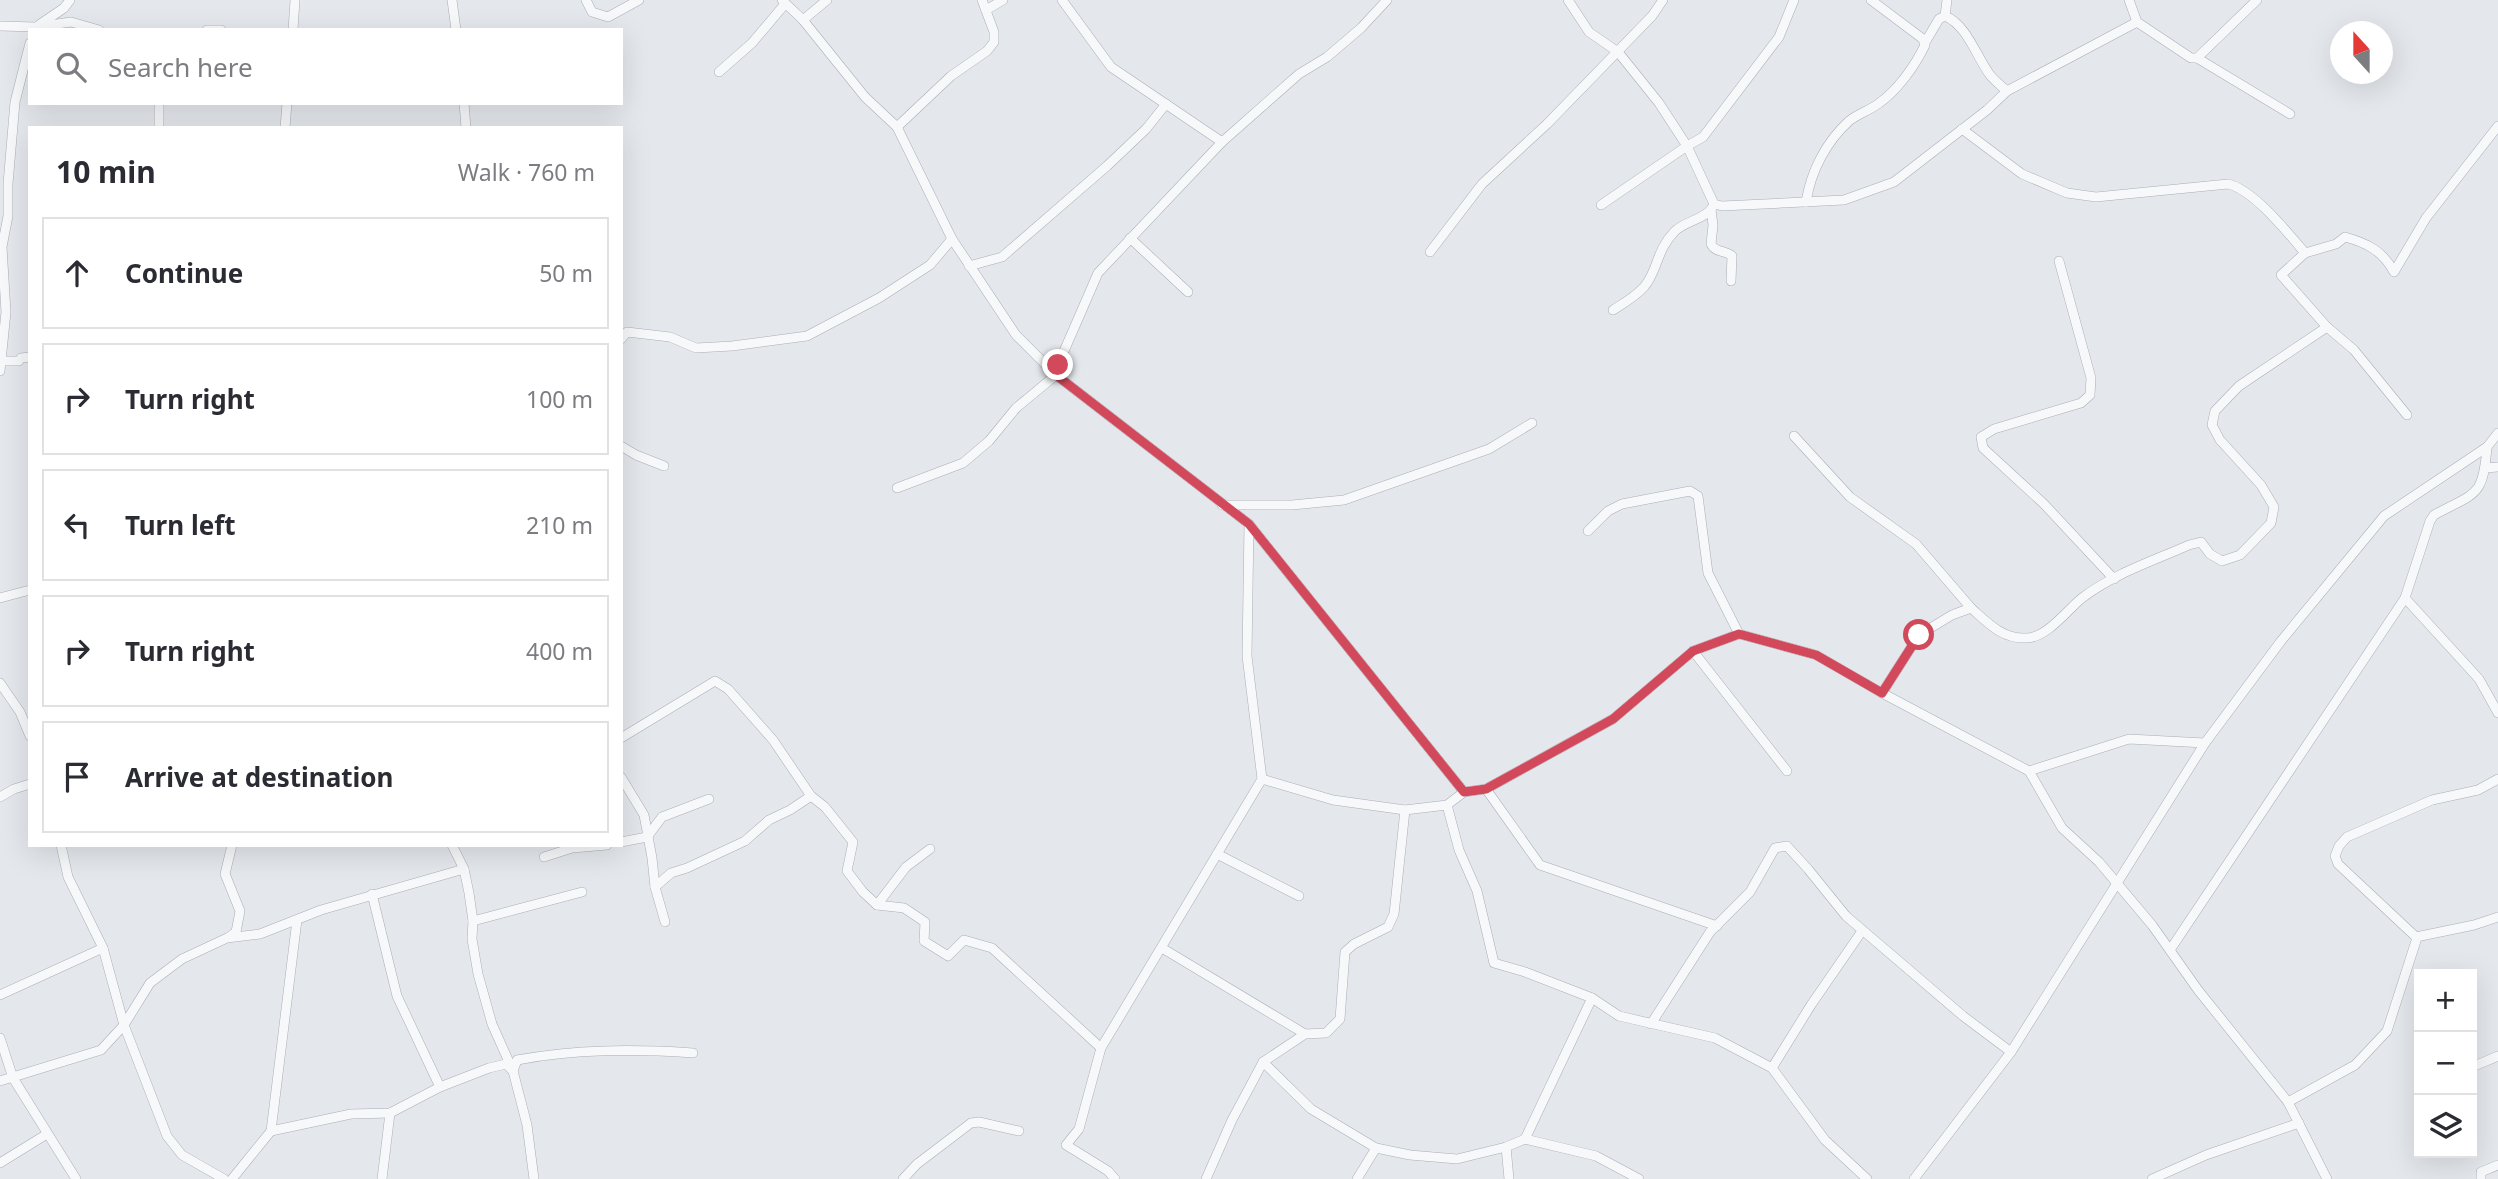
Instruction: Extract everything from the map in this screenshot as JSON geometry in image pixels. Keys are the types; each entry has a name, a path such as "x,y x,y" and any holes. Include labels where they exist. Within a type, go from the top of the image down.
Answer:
{"street":[{"path":"36,28 64,8 70,0"},
{"path":"293,28 295,0"},
{"path":"452,0 456,28"},
{"path":"586,0 592,12 608,17 639,0"},
{"path":"803,20 827,0"},
{"path":"897,127 951,76 987,51 994,42 994,32 982,0"},
{"path":"986,10 1003,0"},
{"path":"1062,0 1111,67 1222,142"},
{"path":"897,488 963,463 989,440 1016,408 1056,375 1098,273 1222,142 1299,74 1327,57 1361,28 1387,0"},
{"path":"1568,0 1589,33 1618,52 1659,103 1687,146 1713,207 1711,244 1716,250 1729,253 1732,257 1731,281"},
{"path":"1430,252 1482,184 1547,124 1618,52 1652,16 1663,0"},
{"path":"1601,205 1710,130 1779,37 1794,0"},
{"path":"1871,0 1926,41"},
{"path":"1945,16 1947,0"},
{"path":"2129,0 2137,22 2191,58 2197,58 2290,114"},
{"path":"2197,58 2257,0"},
{"path":"719,72 752,43 783,2 803,20 865,97 897,127 952,239 1016,335 1056,375 1249,524 1464,792"},
{"path":"1806,202 1809,179 1834,138 1850,121 1890,94 1920,56 1939,19 1945,16"},
{"path":"1945,16 1964,33 1992,77 2007,91"},
{"path":"0,26 36,28 71,22 92,28"},
{"path":"1613,310 1645,286 1662,246 1676,230 1713,207 1844,200 1894,182 2007,91 2137,22"},
{"path":"0,371 6,312 2,247 8,216 15,102 28,51"},
{"path":"969,266 1002,257 1107,166 1146,129 1166,104"},
{"path":"159,105 159,126"},
{"path":"285,126 287,105"},
{"path":"464,105 466,126"},
{"path":"2407,415 2354,350 2327,327 2281,275 2305,254 2336,244 2345,237 2366,242 2386,258 2394,272 2426,218 2498,126"},
{"path":"1962,129 2022,174 2067,194 2096,197 2228,184 2237,186 2279,222 2305,254"},
{"path":"1130,238 1188,292"},
{"path":"623,336 627,332 670,337 696,348 732,346 807,335 879,298 929,265 952,239"},
{"path":"2059,261 2091,378 2090,396 2081,403 1994,429 1981,437 1983,448 2044,504 2114,579"},
{"path":"1794,436 1850,497 1916,544 1971,608 2000,634 2028,639 2055,625 2082,598 2114,579 2201,542 2210,554 2222,561 2240,555 2271,523 2274,508 2261,485 2220,440 2212,425 2215,411 2239,386 2327,327"},
{"path":"1,360 19,361 20,358 28,357"},
{"path":"1222,505 1292,505 1344,500 1489,449 1532,423"},
{"path":"1914,1179 2011,1052 2205,743 2281,641 2384,516 2487,447 2498,433"},
{"path":"623,447 664,466"},
{"path":"2169,950 2405,598 2434,515 2477,491 2482,484 2487,447"},
{"path":"2486,468 2498,467"},
{"path":"1588,531 1608,511 1622,504 1690,491 1698,496 1708,573 1739,634"},
{"path":"1115,1179 1108,1171 1066,1145 1079,1129 1101,1048 1262,779 1247,656 1249,524"},
{"path":"0,598 28,591"},
{"path":"2405,598 2479,679 2498,713"},
{"path":"1882,693 1919,635 1952,615 1971,608"},
{"path":"1262,779 1333,800 1405,810 1447,805 1464,792 1486,789 1613,719 1693,651 1739,634 1816,655 2029,771 2062,828 2099,863 2152,925 2198,990 2288,1102 2326,1179"},
{"path":"1693,651 1787,771"},
{"path":"623,737 715,681 728,689 773,740 811,796 825,807 853,842 847,871 863,892 877,905 905,908 925,922 924,942 948,956 964,940 992,948 1101,1048"},
{"path":"0,683 20,712 28,731"},
{"path":"2029,771 2129,738 2205,743"},
{"path":"2416,937 2338,864 2335,856 2339,846 2347,837 2432,800 2478,790 2498,779"},
{"path":"623,780 644,815 655,887 665,922"},
{"path":"0,797 28,786"},
{"path":"1486,789 1540,865 1717,926"},
{"path":"655,887 671,873 745,841 769,820 811,796"},
{"path":"623,842 647,837 662,817 709,799"},
{"path":"1447,805 1460,850 1477,891 1494,963 1592,998 1619,1016 1715,1038 1772,1068 1825,1140 1867,1179"},
{"path":"1206,1179 1232,1120 1263,1062 1305,1034 1326,1033 1340,1019 1345,952 1354,944 1388,927 1394,914 1405,810"},
{"path":"1651,1024 1710,932 1750,892 1774,848 1787,846 1862,931 1963,1016 2011,1052"},
{"path":"61,847 68,877 103,948 124,1025 167,1136 182,1155 224,1179"},
{"path":"0,1081 102,1051 124,1025 150,983 182,959 236,932 240,911 225,874 232,847"},
{"path":"453,847 464,869 478,974 492,1024 513,1070 527,1125 534,1179"},
{"path":"544,857 584,847"},
{"path":"877,905 906,867 930,849"},
{"path":"1217,854 1299,896"},
{"path":"227,938 260,934 321,909 464,869"},
{"path":"473,921 582,892"},
{"path":"372,894 397,996 440,1087"},
{"path":"2416,937 2498,917"},
{"path":"232,1179 271,1131 297,920"},
{"path":"1772,1068 1862,931"},
{"path":"2288,1102 2355,1065 2387,1031 2416,937"},
{"path":"0,995 103,948"},
{"path":"1162,948 1305,1034"},
{"path":"1525,1139 1592,998"},
{"path":"0,1038 13,1078 71,1178"},
{"path":"513,1070 517,1060 551,1054 634,1049 693,1054"},
{"path":"2477,1065 2498,1056"},
{"path":"1263,1062 1311,1109 1376,1148 1410,1155 1457,1159 1506,1147 1525,1139 1596,1156 1639,1179"},
{"path":"271,1131 351,1114 390,1113 440,1087 498,1066 506,1064 513,1070"},
{"path":"382,1179 390,1113"},
{"path":"903,1179 917,1164 971,1123 979,1122 1019,1131"},
{"path":"2152,1179 2206,1155 2298,1123"},
{"path":"0,1163 47,1133"},
{"path":"1506,1147 1508,1179"},
{"path":"1357,1179 1376,1148"},
{"path":"2481,1179 2482,1172 2498,1165"}],"route":[{"path":"1058,365 1056,375 1249,524 1464,792 1486,789 1613,719 1693,651 1739,634 1816,655 1882,693 1919,635"}]}
